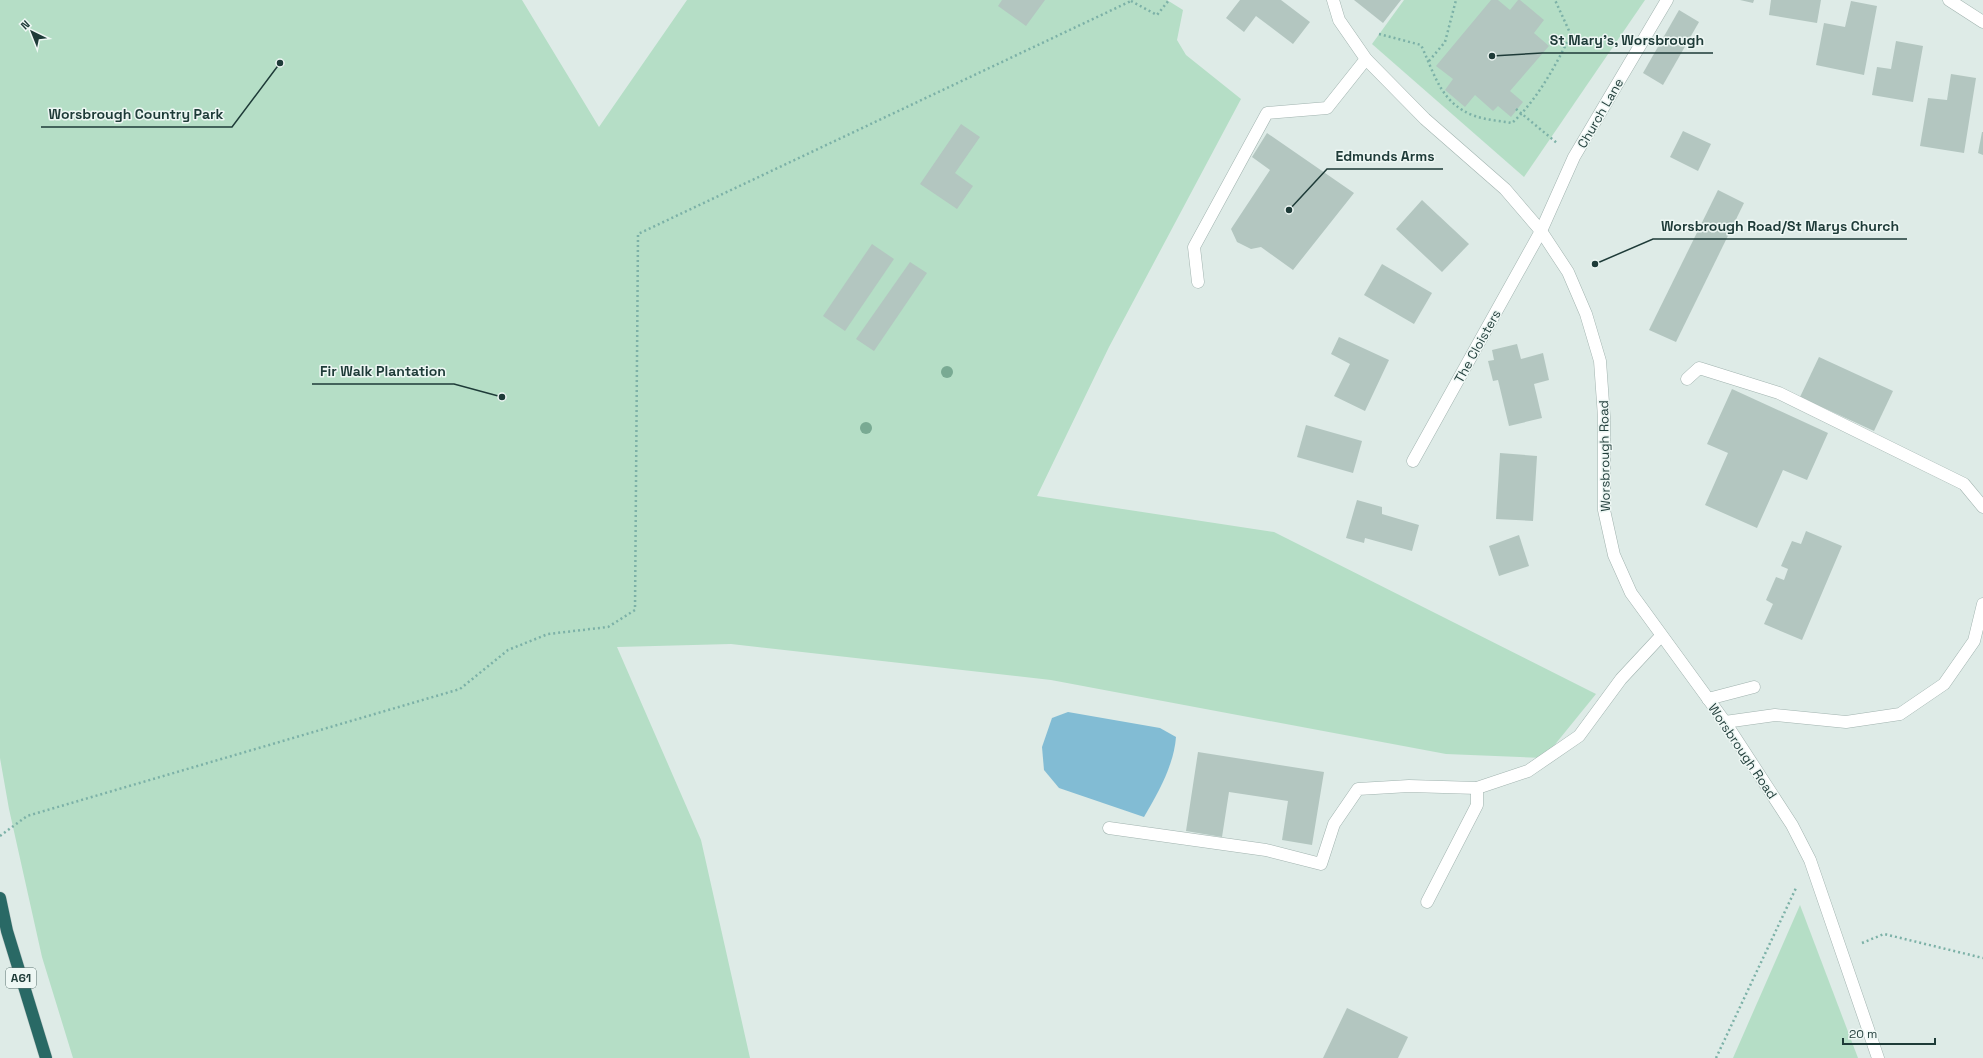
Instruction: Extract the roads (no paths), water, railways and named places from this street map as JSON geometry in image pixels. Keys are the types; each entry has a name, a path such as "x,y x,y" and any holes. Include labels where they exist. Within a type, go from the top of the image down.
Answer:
{"highway":[{"name":"A61","path":"0,898 7,931 46,1058"}],"street":[{"name":"Worsbrough Road","path":"1333,0 1339,20 1366,60 1425,119 1505,189 1541,231 1568,272 1586,314 1600,361 1604,417 1604,510 1614,555 1631,593 1725,722 1792,825 1810,860 1878,1058"},
{"name":"Church Lane","path":"1541,231 1574,157 1667,0"},
{"path":"1949,0 1983,22"},
{"path":"1198,282 1194,247 1267,113 1327,108 1366,60"},
{"name":"The Cloisters","path":"1413,461 1541,231"},
{"path":"1687,379 1699,368 1779,393 1964,484 1983,507"},
{"path":"1725,722 1775,715 1846,722 1900,714 1944,684 1974,642 1983,604"},
{"path":"1109,828 1266,850 1321,864 1334,824 1358,789 1409,786 1477,788 1528,771 1579,736 1621,679 1661,636"},
{"path":"1708,699 1754,687"},
{"path":"1427,902 1477,805 1477,788"}],"water":[{"path":"1068,712 1160,728 1176,737 1175,747 1169,768 1160,789 1144,817 1059,788 1044,770 1042,747 1052,718"}],"place":[{"name":"St Mary's, Worsbrough","path":"1492,56"},
{"name":"Worsbrough Country Park","path":"280,63"},
{"name":"Edmunds Arms","path":"1289,210"},
{"name":"Worsbrough Road/St Marys Church","path":"1595,264"},
{"name":"Fir Walk Plantation","path":"502,397"}]}
